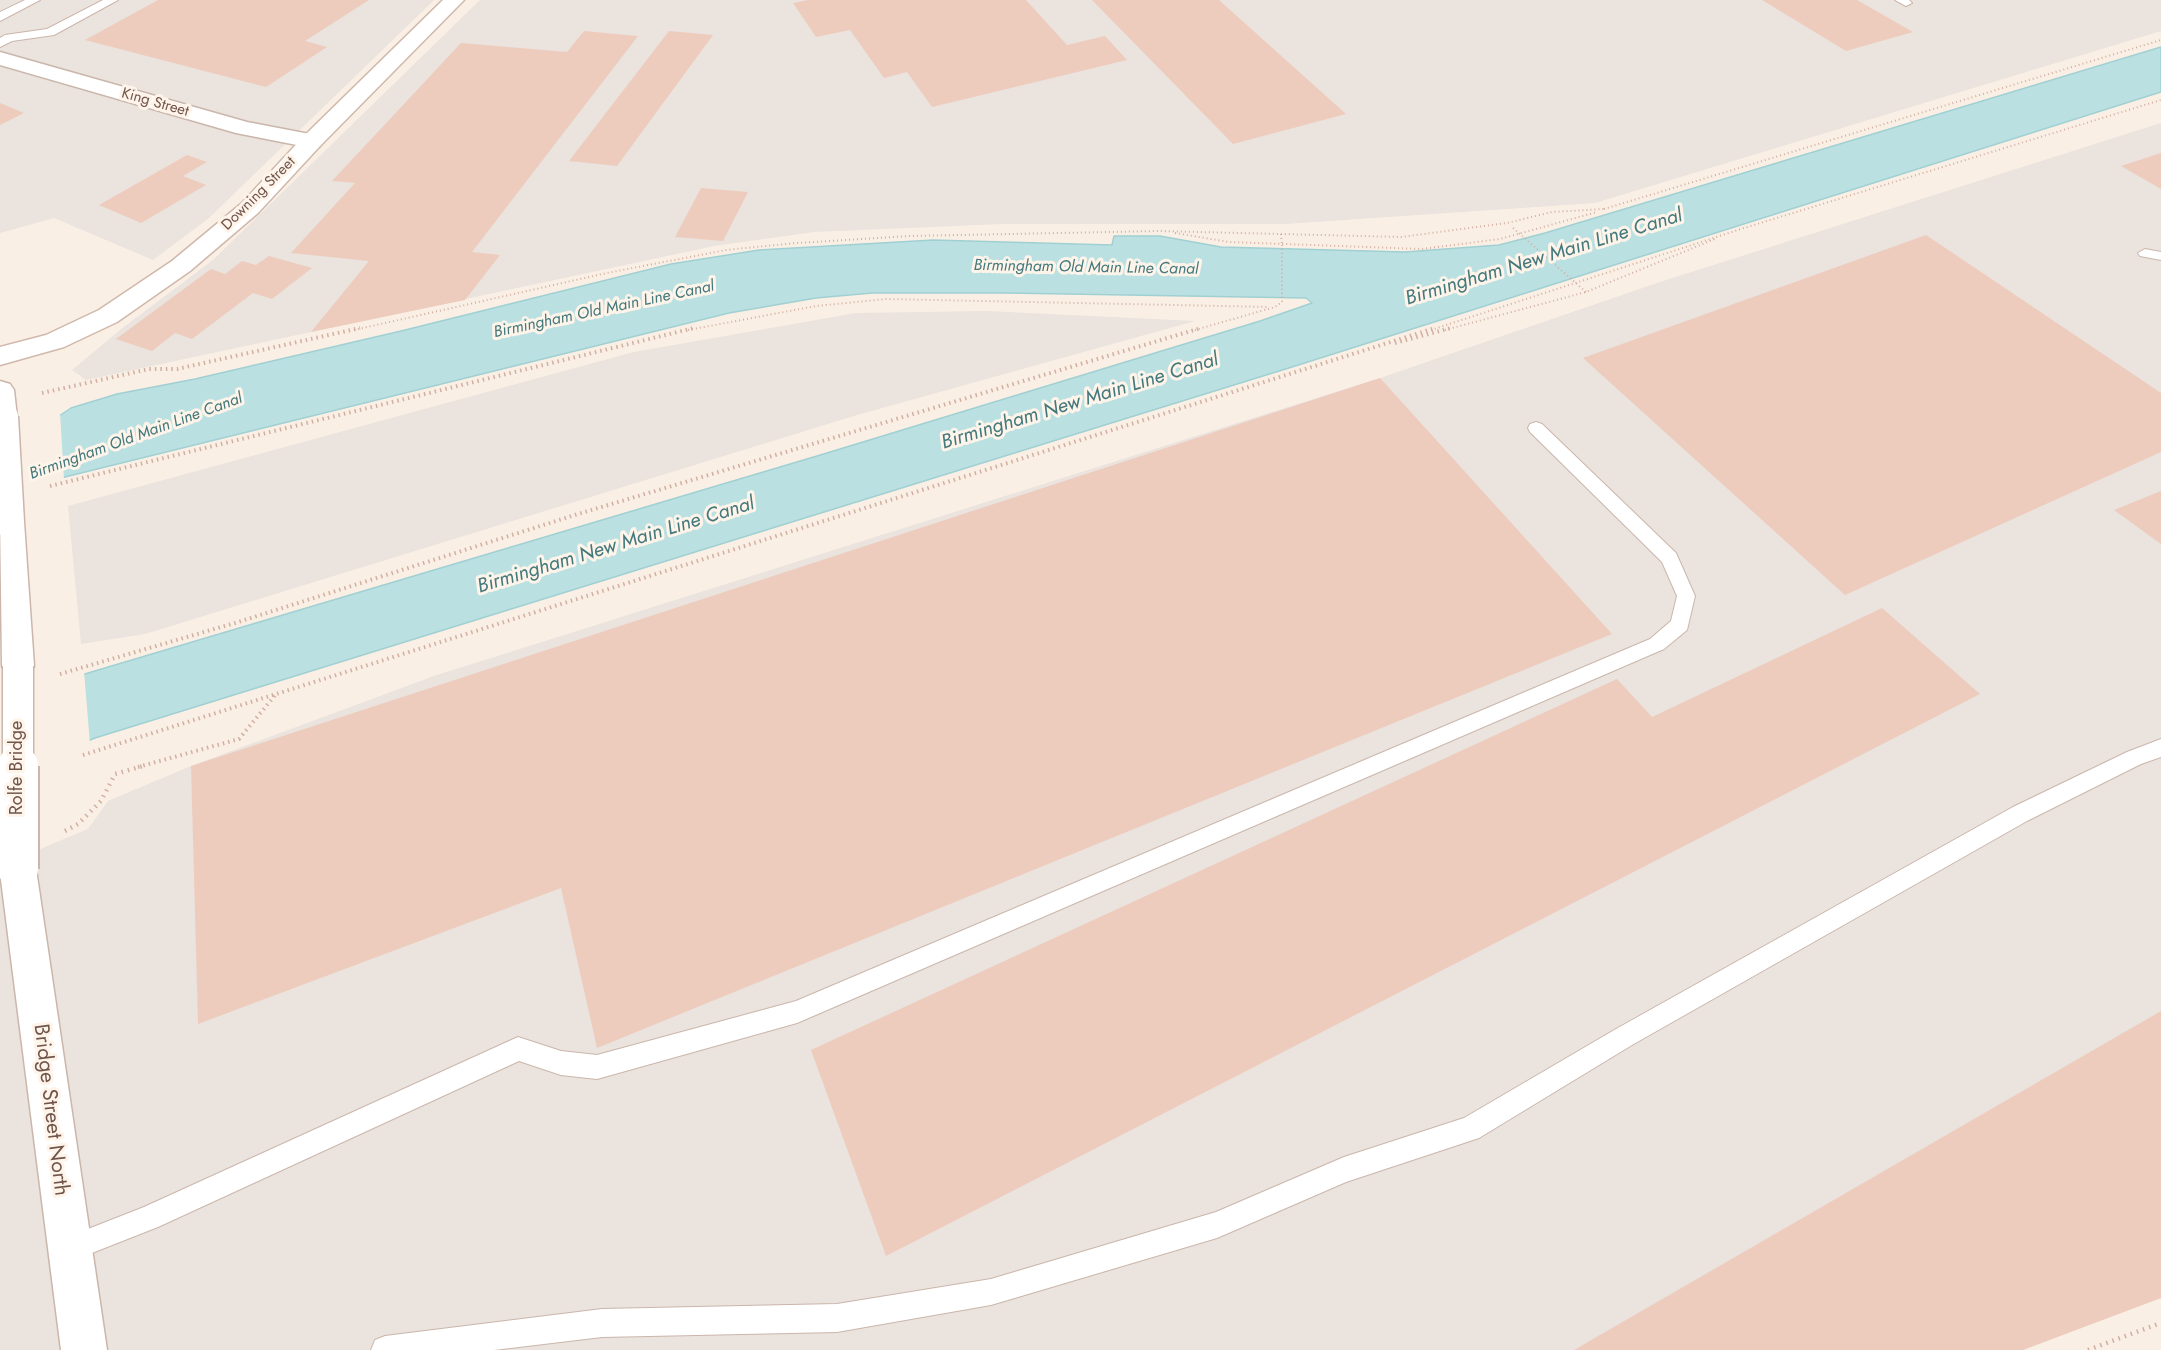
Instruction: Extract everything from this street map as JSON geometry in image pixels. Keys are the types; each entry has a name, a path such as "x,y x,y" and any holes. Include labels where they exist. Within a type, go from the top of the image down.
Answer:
{"street":[{"name":"Downing Street","path":"0,356 55,341 97,321 162,279 250,208 312,141 454,0"},
{"name":"King Street","path":"0,58 244,128 312,141"},
{"name":"Rolfe Bridge","path":"2,403 18,666 18,863"},
{"name":"Bridge Street North","path":"18,863 84,1350"}],"lane":[{"path":"0,17 34,0"},
{"path":"0,23 8,25 4,40 50,32 112,0"},
{"path":"2145,254 2161,256"},
{"path":"69,1249 149,1218 518,1049 561,1063 597,1067 797,1012 1657,644 1680,625 1686,596 1670,558 1536,428"},
{"path":"385,1350 602,1323 837,1318 991,1292 1217,1225 1344,1170 1470,1130 1624,1037 2020,814 2134,758 2161,748"}],"path":[{"path":"1159,231 1229,242 1422,249 1500,239 2161,40"},
{"path":"83,755 1352,355 1744,228 2161,100"},
{"path":"2,403 148,369 177,369 607,273 726,250 909,236 1105,232 1159,231 1401,237 1507,223 1552,212 1604,209"},
{"path":"1507,223 1586,292"},
{"path":"1352,355 1586,292 1744,228"},
{"path":"53,677 107,659 235,623 590,511 1275,307 1282,302 1281,234"},
{"path":"1401,237 1402,247"},
{"path":"43,489 696,328 816,306 886,299 1275,307"},
{"path":"18,863 78,824 101,801 114,774 239,739 277,692"},
{"path":"2088,1350 2161,1323"}],"shaded area":[{"path":"0,0 434,0 209,218 153,260 54,218 0,233"},
{"path":"480,0 2161,0 2161,31 1595,203 1285,224 1001,224 814,232 714,246 86,380 72,370 125,326 213,260"},
{"path":"2161,123 2161,1298 2023,1350 0,1350 0,866 88,829 108,801 191,766 434,676 1380,378 1660,282"},
{"path":"987,311 1195,321 857,415 145,634 81,644 68,506 634,352 856,313"}],"water":[{"path":"2161,47 2161,92 1292,367 95,738 0,777 0,704 88,673 817,456 1260,321 1312,303 1306,298 1006,293 872,293 816,298 729,313 0,493 39,446 56,418 71,408 117,394 195,379 401,331 671,264 759,250 933,240 1112,245 1114,236 1160,236 1221,247 1405,252 1499,245"}],"pier":[{"path":"60,412 64,480 0,496 0,468 37,444 53,416"},
{"path":"84,671 90,744 0,780 0,701"}],"building":[{"path":"158,0 369,0 305,41 327,47 266,87 85,40"},
{"path":"808,0 1026,0 1067,45 1105,36 1127,60 932,107 907,72 884,78 850,30 816,37 793,3"},
{"path":"1092,0 1219,0 1346,114 1233,144"},
{"path":"1762,0 1857,0 1913,32 1846,51"},
{"path":"584,31 638,36 472,252 500,255 465,300 311,332 369,261 291,253 355,183 332,181 461,43 567,52"},
{"path":"669,31 713,35 617,166 569,161"},
{"path":"0,103 24,113 0,125"},
{"path":"2161,153 2161,189 2121,166"},
{"path":"187,155 207,162 183,176 206,185 141,223 99,205"},
{"path":"701,188 748,192 723,241 675,237"},
{"path":"1926,235 2161,393 2161,452 1845,595 1583,358"},
{"path":"269,256 312,268 272,299 253,293 192,339 175,333 152,351 116,339 211,269 225,274 242,261 256,265"},
{"path":"1380,378 1612,634 597,1048 561,888 198,1024 191,766"},
{"path":"2161,491 2161,544 2114,510"},
{"path":"1882,608 1980,694 886,1256 811,1050 1617,679 1652,717"},
{"path":"2161,1011 2161,1298 2023,1350 1574,1350"}],"water label":[{"name":"Birmingham New Main Line Canal","path":"1544,258"},
{"name":"Birmingham Old Main Line Canal","path":"1086,268"},
{"name":"Birmingham Old Main Line Canal","path":"604,310"},
{"name":"Birmingham New Main Line Canal","path":"1080,402"},
{"name":"Birmingham Old Main Line Canal","path":"136,437"},
{"name":"Birmingham New Main Line Canal","path":"616,546"}]}
